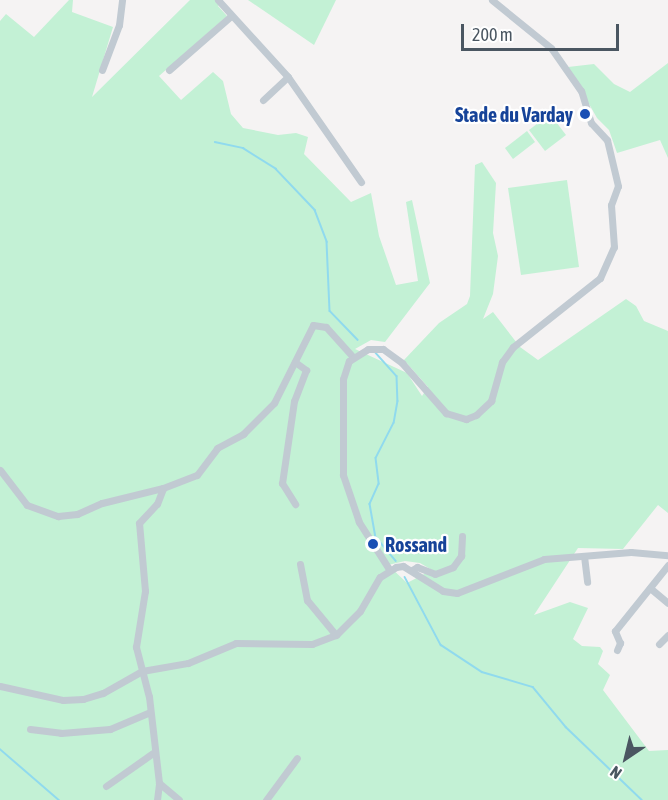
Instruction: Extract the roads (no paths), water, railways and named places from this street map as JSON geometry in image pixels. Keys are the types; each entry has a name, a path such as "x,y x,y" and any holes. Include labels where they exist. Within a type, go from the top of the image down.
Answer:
{"street":[{"path":"102,70 119,25 122,0"},
{"path":"218,0 288,77 362,182"},
{"path":"389,569 359,522 343,475 343,379 352,357 368,349 383,349 402,363 446,413 470,418 491,401 502,362 513,347 595,283 611,258 615,238 611,205 618,186 607,140 591,123 581,91 550,48 492,0"},
{"path":"169,70 231,16"},
{"path":"263,100 288,77"},
{"path":"0,470 27,505 58,516 77,514 102,503 163,488 197,476 217,448 251,426 279,395 306,333 317,323 326,327 352,357"},
{"path":"295,362 306,370 294,401 282,483 295,504"},
{"path":"157,800 159,783 153,753 150,712 136,647 145,591 139,526 161,498 163,488"},
{"path":"412,570 417,567 435,574 453,567 461,556 462,536"},
{"path":"0,686 63,699 83,699 103,693 142,671 188,663 236,643 312,645 336,635 360,611 389,569 403,566 443,591 457,593 483,585 532,561 584,556 668,555"},
{"path":"584,556 587,582"},
{"path":"300,564 307,600 336,635"},
{"path":"617,650 620,643 615,631 668,565"},
{"path":"650,588 668,603"},
{"path":"659,644 668,635"},
{"path":"30,729 68,732 110,729 150,712"},
{"path":"106,786 153,753"},
{"path":"266,800 297,758"},
{"path":"159,783 179,800"}],"waterway":[{"path":"215,142 243,148 276,169 315,210 327,242 330,311 358,340"},
{"path":"376,353 397,376 398,401 394,423 376,458 379,484 370,504 376,537 396,561"},
{"path":"405,577 441,645 482,672 533,687 566,727 642,800"},
{"path":"0,749 59,800"}],"place":[{"name":"Stade du Varday","path":"585,114"},
{"name":"Rossand","path":"373,544"}]}
